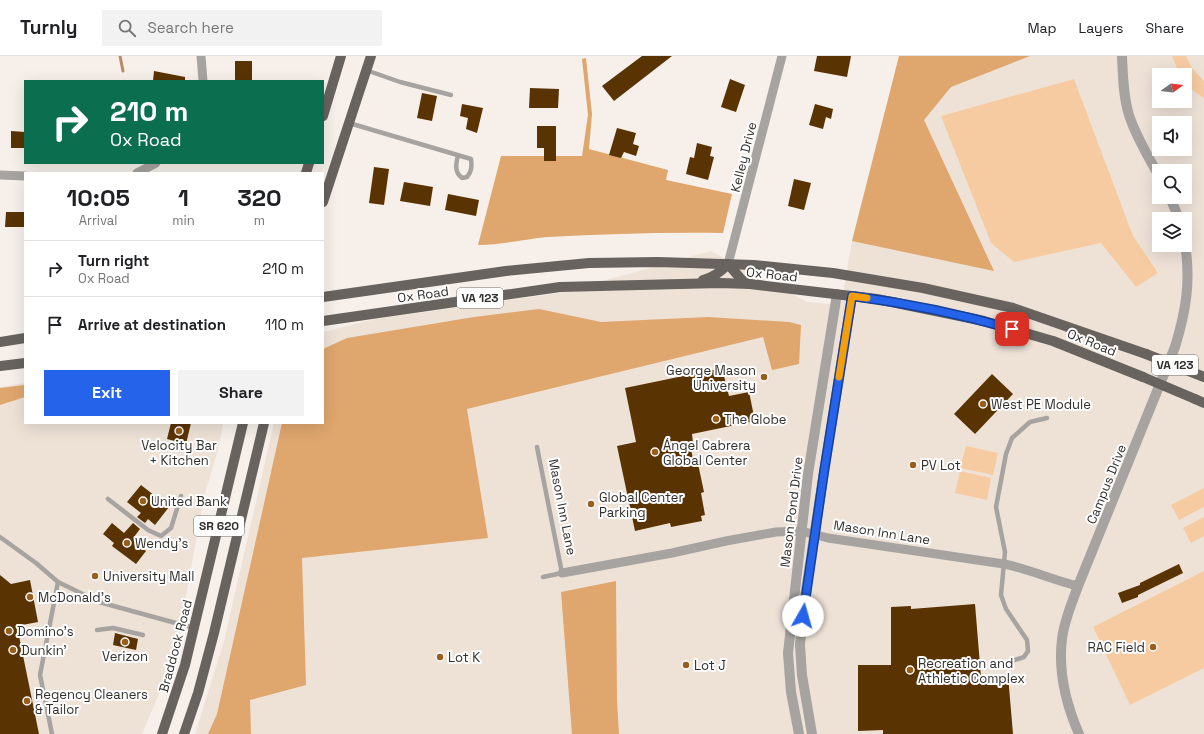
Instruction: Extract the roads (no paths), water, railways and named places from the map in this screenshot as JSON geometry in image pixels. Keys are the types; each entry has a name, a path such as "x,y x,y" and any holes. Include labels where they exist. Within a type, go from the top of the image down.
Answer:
{"main road":[{"path":"324,113 341,56"},
{"path":"324,199 371,56"},
{"name":"Ox Road","path":"324,297 506,271 589,263 658,262 770,266 833,273 923,288 1013,308 1146,354 1204,376"},
{"path":"683,284 710,278 719,274 728,264 741,279 750,284"},
{"name":"Ox Road","path":"324,321 560,287 720,283 750,284 877,299 984,321 1054,341 1199,401"},
{"path":"0,342 24,338"},
{"path":"0,366 24,363"},
{"name":"Braddock Road","path":"162,734 185,665 243,424"},
{"name":"SR 620","path":"184,734 198,693 214,633 264,424"}],"street":[{"path":"201,56 203,80"},
{"name":"Kelley Drive","path":"728,264 782,56"},
{"path":"1122,56 1125,100 1128,114 1138,139 1152,164"},
{"path":"139,172 154,164"},
{"path":"0,175 24,176"},
{"name":"Campus Drive","path":"1079,734 1064,690 1062,639 1066,619 1178,339 1188,285 1186,252"},
{"name":"Mason Pond Drive","path":"799,734 792,692 788,653 808,474 837,294"},
{"name":"Mason Pond Drive","path":"812,734 802,675 800,645 814,535 852,296"},
{"name":"Mason Inn Lane","path":"562,573 672,553 762,534 801,531 814,535 1004,564 1024,568 1061,582 1078,586"}],"lane":[{"path":"366,70 400,82 451,95"},
{"path":"349,122 458,155 471,159 471,172 467,177 462,178 458,176 456,171 458,155"},
{"path":"999,665 1024,657 1028,651 1027,640 1006,609 1001,594 1005,552 996,507 1006,454 1012,438 1030,422 1047,418"},
{"name":"Mason Inn Lane","path":"537,447 562,573 543,577"},
{"path":"108,499 148,530 161,536 171,528 181,496"},
{"path":"0,537 58,582 99,602 194,628"},
{"path":"52,734 40,675 58,582"},
{"path":"97,630 113,628 143,635"}],"waterway":[{"path":"120,56 123,71"}],"place":[{"name":"George Mason University","path":"764,377"},
{"name":"West PE Module","path":"983,404"},
{"name":"The Globe","path":"716,419"},
{"name":"Velocity Bar + Kitchen","path":"179,431"},
{"name":"Ángel Cabrera Global Center","path":"655,452"},
{"name":"PV Lot","path":"913,465"},
{"name":"United Bank","path":"143,501"},
{"name":"Global Center Parking","path":"591,504"},
{"name":"Wendy's","path":"127,543"},
{"name":"University Mall","path":"95,576"},
{"name":"McDonald's","path":"30,597"},
{"name":"Domino's","path":"9,631"},
{"name":"Verizon","path":"125,642"},
{"name":"RAC Field","path":"1153,647"},
{"name":"Dunkin'","path":"13,650"},
{"name":"Lot K","path":"440,657"},
{"name":"Lot J","path":"686,665"},
{"name":"Recreation and Athletic Complex","path":"910,670"},
{"name":"Regency Cleaners & Tailor","path":"27,701"}]}
